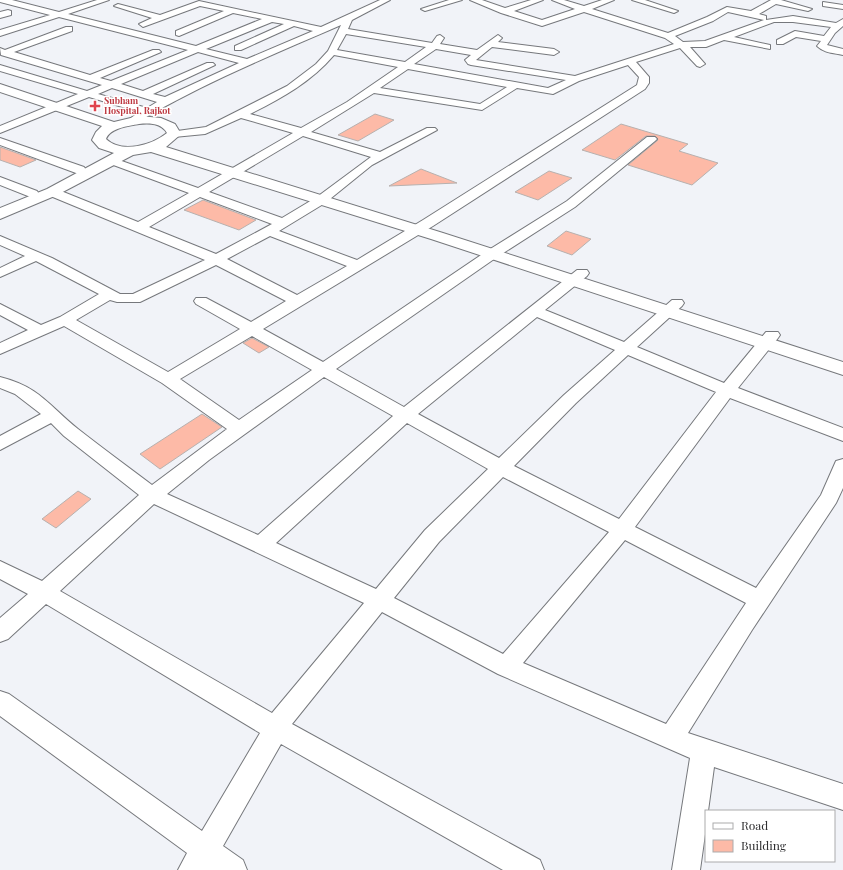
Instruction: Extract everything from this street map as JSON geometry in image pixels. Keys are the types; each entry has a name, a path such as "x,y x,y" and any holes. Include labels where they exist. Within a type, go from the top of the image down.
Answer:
{"main road":[{"path":"0,88 53,109 109,128"},
{"path":"0,97 53,109"},
{"path":"120,154 99,140 100,135 109,128 132,121 150,120 166,123 172,127 164,141"},
{"path":"0,208 33,194 80,170 120,154 164,141 240,169 498,250 769,339 843,369"},
{"path":"0,214 52,192 120,154"},
{"path":"769,339 843,357"}],"street":[{"path":"2,0 247,62"},
{"path":"89,0 101,1"},
{"path":"134,0 115,7 160,17"},
{"path":"188,0 322,30"},
{"path":"132,121 146,111 247,62 348,19 386,0"},
{"path":"425,9 458,0"},
{"path":"474,0 542,23 610,0"},
{"path":"504,11 539,0"},
{"path":"556,0 668,36 688,50 700,64"},
{"path":"636,0 674,11"},
{"path":"0,33 101,1"},
{"path":"752,14 775,1 808,9"},
{"path":"61,3 99,13"},
{"path":"199,3 140,23 265,54"},
{"path":"203,12 217,6"},
{"path":"715,6 773,20"},
{"path":"810,21 825,8 843,7"},
{"path":"668,36 727,9"},
{"path":"179,32 233,10"},
{"path":"0,24 10,15 69,29 82,30 112,20"},
{"path":"238,21 252,15"},
{"path":"0,130 271,19"},
{"path":"164,141 205,131 286,92 302,82 332,52 344,31 348,19"},
{"path":"332,52 553,91 576,80 682,45 700,45 721,31 737,33 773,20 793,19 841,24"},
{"path":"699,23 767,47"},
{"path":"238,48 292,24"},
{"path":"841,24 826,39 822,46 823,48 843,52"},
{"path":"20,37 53,25"},
{"path":"3,47 69,29"},
{"path":"344,31 437,42 478,53"},
{"path":"780,42 795,34 826,39"},
{"path":"554,52 494,41 470,60 471,62 576,80"},
{"path":"139,227 200,193 374,90 437,42"},
{"path":"3,47 72,72 166,101"},
{"path":"143,48 231,70"},
{"path":"527,62 538,50"},
{"path":"91,78 156,52"},
{"path":"129,90 195,61"},
{"path":"168,378 358,266 641,87 645,83 646,79 643,74 630,62"},
{"path":"145,94 210,65"},
{"path":"72,72 86,67"},
{"path":"0,68 146,111"},
{"path":"374,90 482,107 516,85"},
{"path":"240,114 301,134 382,156"},
{"path":"0,119 15,124"},
{"path":"0,240 36,256 117,298 135,299 177,280 283,223 325,196 368,163 432,130"},
{"path":"0,632 152,495 202,455 325,368 498,250 571,204 651,139"},
{"path":"0,141 80,170"},
{"path":"120,154 200,193 283,223"},
{"path":"0,181 33,194"},
{"path":"52,192 216,259 298,301"},
{"path":"268,231 358,266"},
{"path":"0,273 36,256"},
{"path":"261,545 405,415 577,277"},
{"path":"0,349 65,320 110,294"},
{"path":"201,301 325,368 405,415 502,468 760,600"},
{"path":"198,860 275,728 432,536 624,349 672,307"},
{"path":"0,309 40,331"},
{"path":"535,311 624,349 843,435"},
{"path":"65,320 168,378 239,429"},
{"path":"506,667 623,529 726,390 769,339"},
{"path":"0,382 26,394 70,432 152,495 379,600 506,667 704,751 843,797"},
{"path":"0,444 52,415"},
{"path":"671,738 760,600 836,501 843,466"},
{"path":"0,569 44,592 275,728 530,870"},
{"path":"0,702 198,860 233,870"},
{"path":"686,870 704,751"}],"building":[{"path":"375,114 394,120 358,141 338,135"},
{"path":"621,124 688,144 679,151 718,163 692,185 628,165 658,140 655,136 646,136 615,160 582,150"},
{"path":"0,147 36,160 20,167 0,160"},
{"path":"421,169 457,183 389,186"},
{"path":"549,171 572,178 538,200 515,192"},
{"path":"203,200 256,220 239,230 184,210"},
{"path":"566,231 591,239 572,255 547,246"},
{"path":"252,338 269,347 259,353 243,343"},
{"path":"202,414 222,427 160,469 140,454"},
{"path":"78,491 91,499 56,528 42,519"}],"place":[{"name":"Subham Hospital, Rajkot","path":"95,106"}]}
